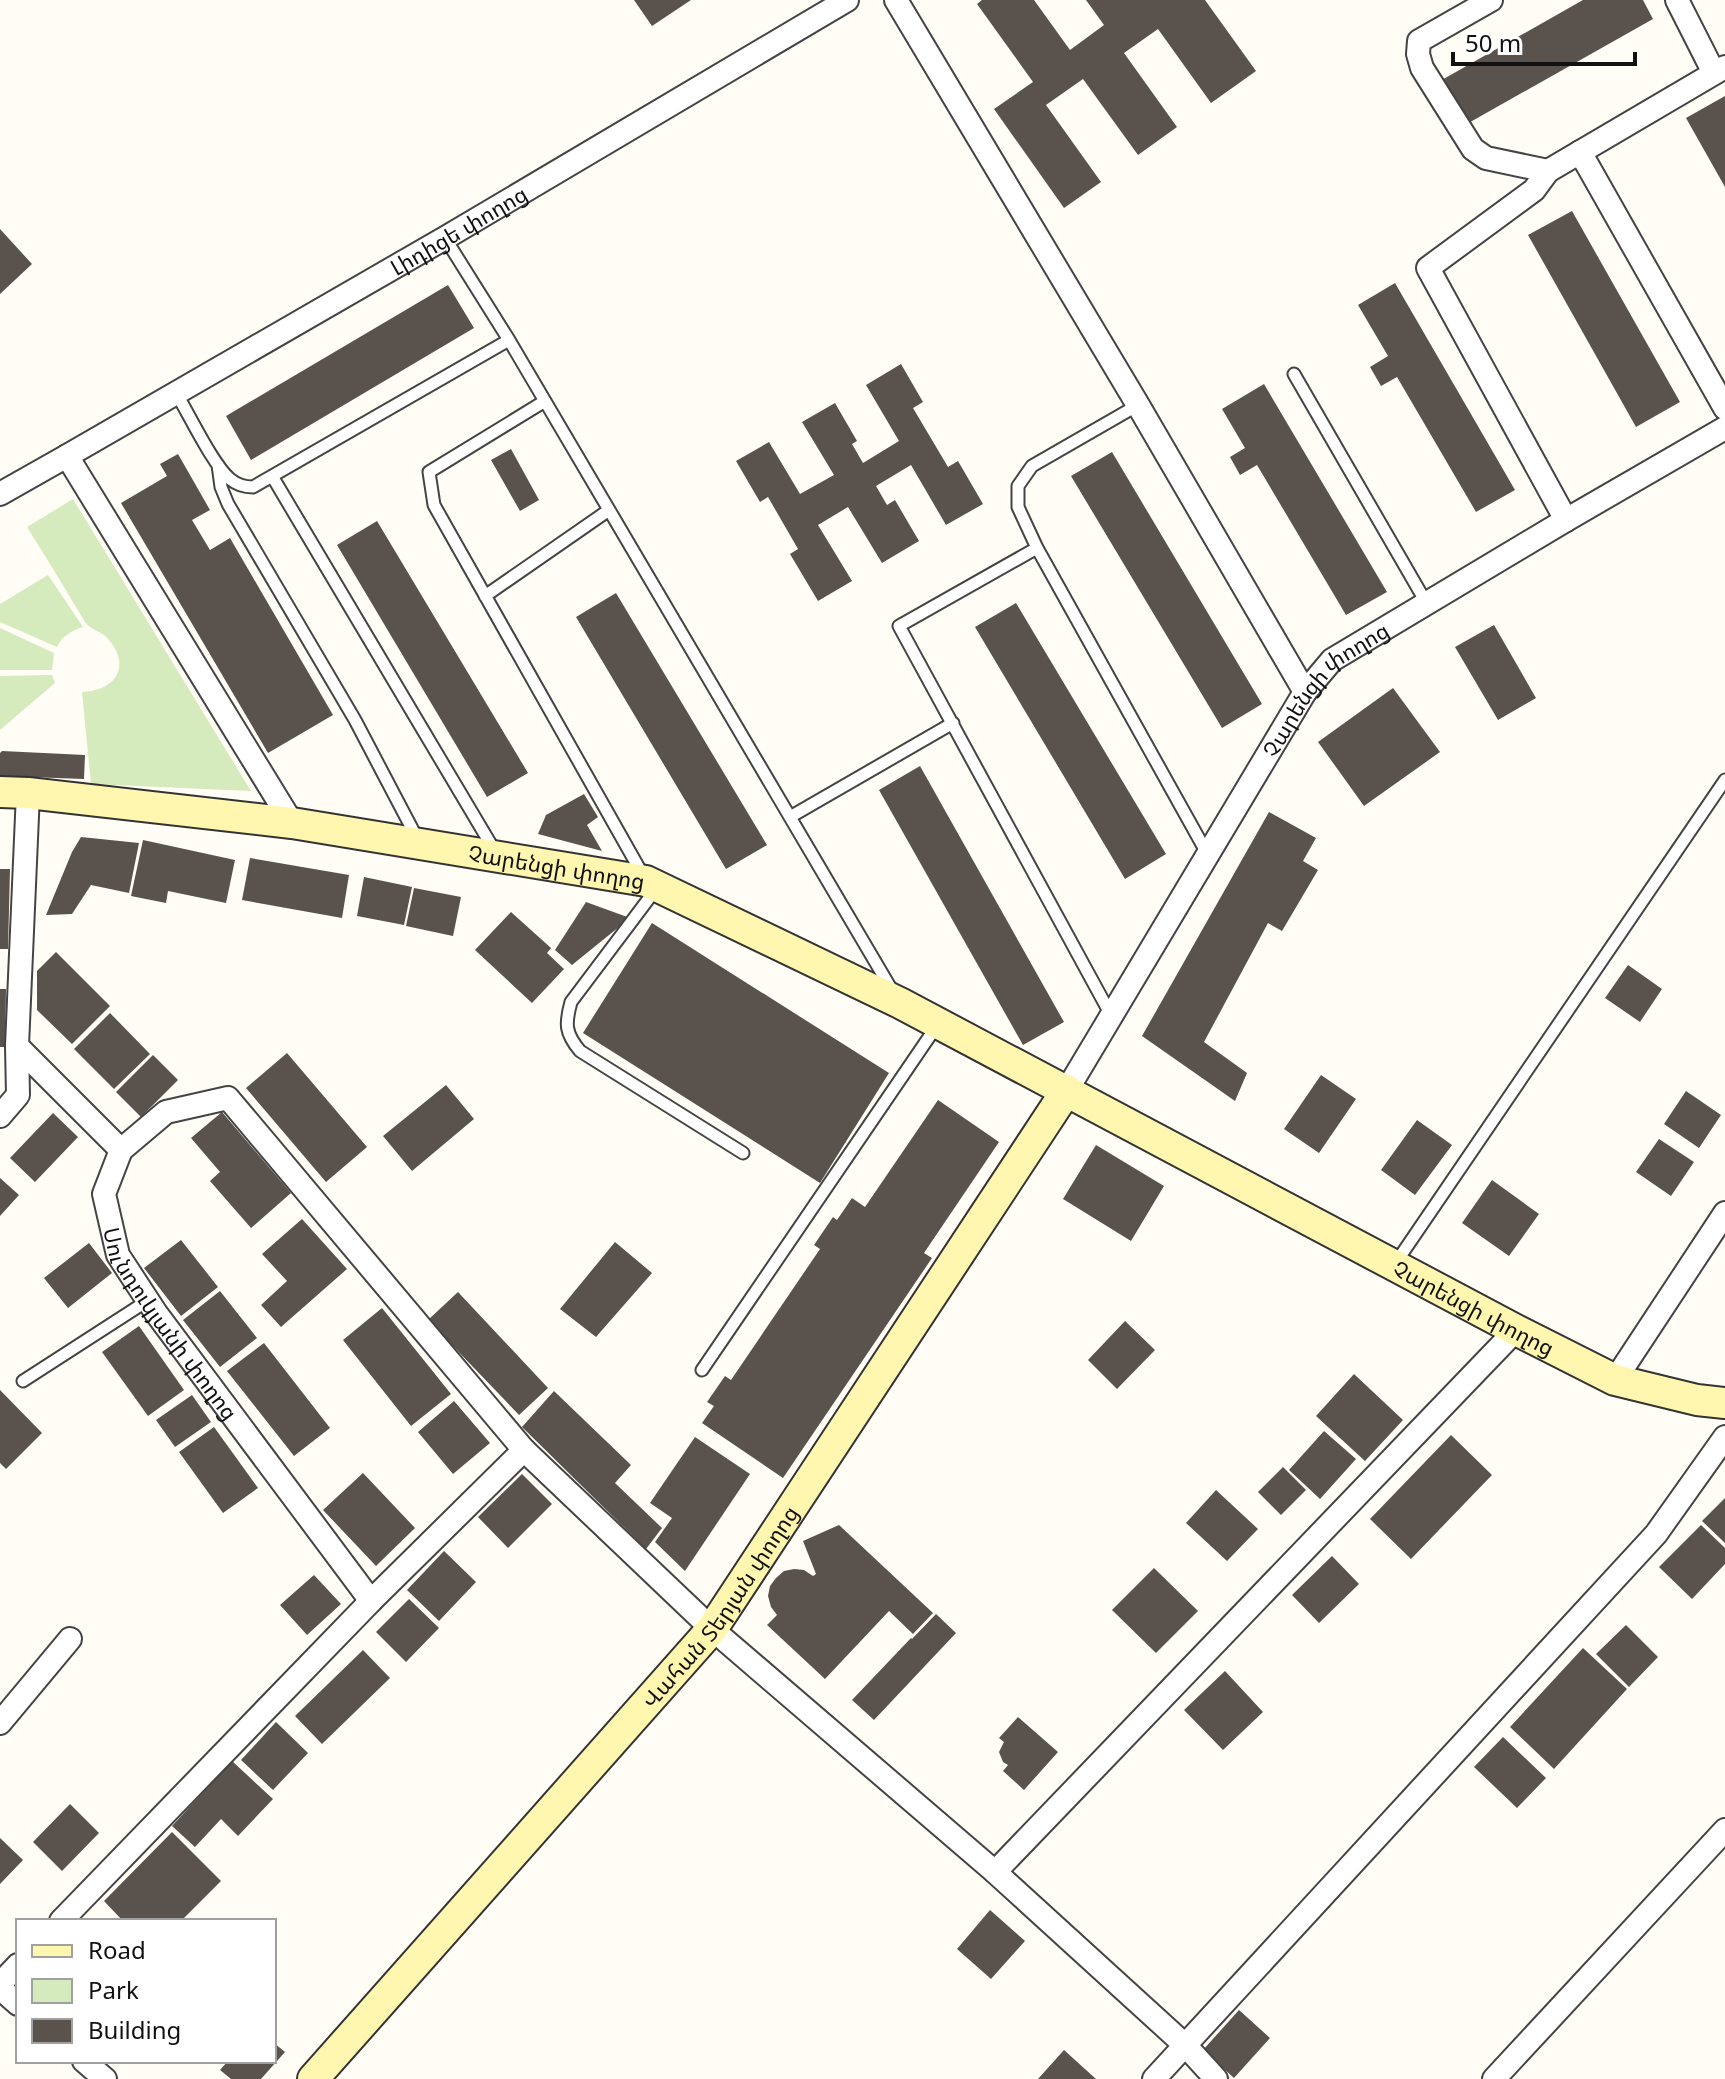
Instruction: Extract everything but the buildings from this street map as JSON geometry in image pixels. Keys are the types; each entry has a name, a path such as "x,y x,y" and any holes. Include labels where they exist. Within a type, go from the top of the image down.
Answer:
{"main road":[{"name":"Չարենցի փողոց","path":"14,793 292,823 652,884 939,1023 1615,1380 1697,1400 1725,1403"},
{"name":"Վահան Տերյան փողոց","path":"313,2079 712,1629 1067,1090"}],"street":[{"name":"Լիդիցե փողոց","path":"0,494 445,238 847,0"},
{"path":"896,0 1305,692"},
{"path":"1491,0 1419,41 1418,54 1422,68 1473,149 1486,158 1548,171"},
{"path":"1566,520 1428,268 1534,190 1548,171 1720,70 1677,0"},
{"path":"1580,152 1725,408"},
{"name":"Չարենցի փողոց","path":"1067,1090 1305,692 1332,660 1725,428"},
{"path":"67,456 292,823"},
{"path":"0,1116 18,1095 14,793"},
{"path":"17,1046 121,1150 166,1112 228,1098 524,1450 712,1629 995,1872 1186,2046 1216,2079"},
{"name":"Սունդուկյանի փողոց","path":"121,1150 104,1194 118,1255 147,1301 371,1601"},
{"path":"1615,1380 1725,1213"},
{"path":"995,1872 1516,1330"},
{"path":"1154,2079 1656,1534 1725,1437"},
{"path":"63,1919 371,1601 524,1450"},
{"path":"0,1723 70,1639"},
{"path":"1494,2079 1725,1830"},
{"path":"16,1967 0,1986 16,2002"},
{"path":"86,2063 105,2079"}],"lane":[{"path":"445,238 509,340 900,1003"},
{"path":"176,393 218,465 230,479 244,487 253,487 509,340"},
{"path":"1294,374 1427,604"},
{"path":"545,401 429,472 434,505 652,884 571,1002 566,1019 569,1037 580,1051 743,1153"},
{"path":"1138,405 1032,466 1018,486 1018,507 1037,548 1208,856"},
{"path":"218,465 221,487 228,504 355,720 419,844"},
{"path":"272,476 499,857"},
{"path":"485,596 609,510"},
{"path":"1037,548 899,626 1111,1015"},
{"path":"790,817 953,723"},
{"path":"1395,1265 1725,780"},
{"path":"702,1370 939,1023"},
{"path":"23,1381 147,1301"}],"green space":[{"path":"73,499 251,791 91,784 82,692 93,691 111,682 119,668 119,660 106,637 85,622 27,527"},
{"path":"48,575 83,627 67,634 57,647 0,622 0,604"},
{"path":"0,628 54,653 52,670 0,670"},
{"path":"52,675 55,683 0,730 0,676"}]}
